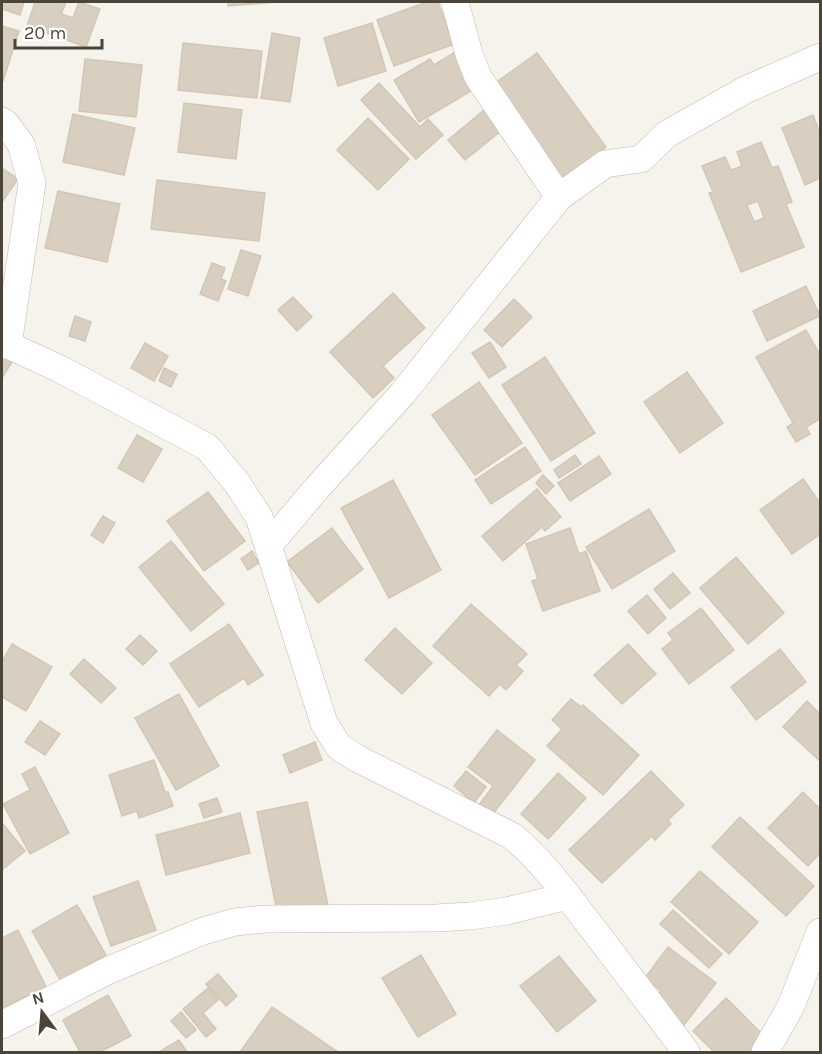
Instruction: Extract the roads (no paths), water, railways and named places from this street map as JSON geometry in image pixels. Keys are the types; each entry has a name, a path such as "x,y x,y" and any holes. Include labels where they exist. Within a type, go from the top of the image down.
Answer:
{"street":[{"path":"455,2 469,54 478,77 559,197"},
{"path":"268,546 403,393 559,197 605,164 641,159 667,134 745,90 820,57"},
{"path":"2,121 21,144 32,183 5,345 60,369 207,447 237,483 259,517 324,723 339,747 358,759 512,836 529,850 568,896 686,1053"},
{"path":"2,1025 109,970 203,931 235,922 265,919 470,916 507,911 568,896"},
{"path":"765,1053 791,1006 820,932"}]}
